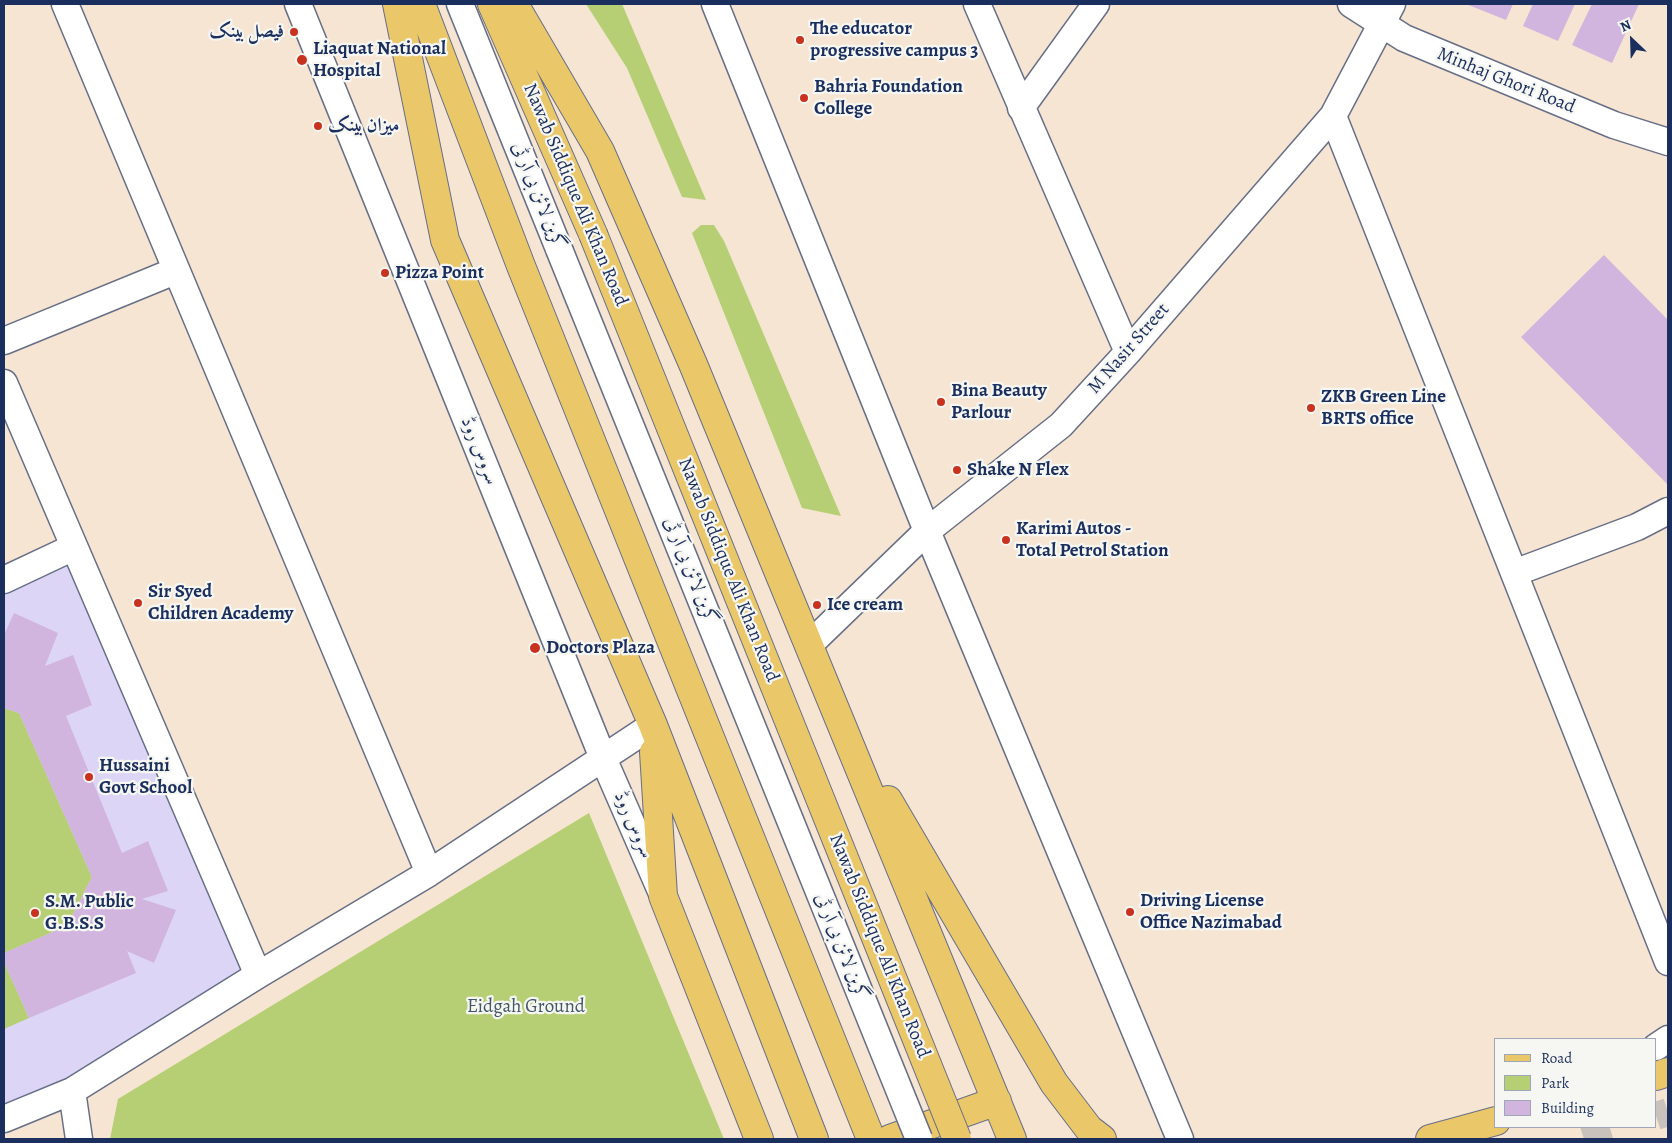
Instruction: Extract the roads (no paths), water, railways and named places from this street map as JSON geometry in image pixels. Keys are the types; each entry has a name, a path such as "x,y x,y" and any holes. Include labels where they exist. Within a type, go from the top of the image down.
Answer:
{"main road":[{"path":"397,4 445,240 653,725 814,1139"},
{"path":"421,4 521,266 871,1139"},
{"name":"Nawab Siddique Ali Khan Road","path":"492,4 593,234 957,1139"},
{"path":"514,4 600,151 694,364 1012,1139"},
{"path":"837,712 1054,1083 1089,1129 1102,1139"},
{"path":"653,725 664,896 759,1139"},
{"path":"890,1139 997,1101"},
{"path":"1440,1138 1494,1122"}],"street":[{"path":"65,4 175,271 429,874"},
{"name":"سروس روڈ","path":"298,4 603,758 664,896"},
{"name":"گرین لائن بی آر ٹی","path":"460,4 919,1139"},
{"path":"715,4 927,531 1180,1139"},
{"path":"977,4 1128,352"},
{"path":"1021,108 1096,4"},
{"name":"Minhaj Ghori Road","path":"1351,4 1386,14 1404,38 1470,67 1614,125 1668,142"},
{"name":"M Nasir Street","path":"809,645 927,531 1061,425 1128,352 1333,116 1386,14"},
{"path":"1333,116 1668,962"},
{"path":"4,340 175,271"},
{"path":"4,383 258,975"},
{"path":"1514,573 1636,527 1668,511"},
{"path":"4,580 74,547"},
{"path":"4,1119 72,1091 258,975 429,874 653,725"},
{"path":"1657,1046 1668,1039"},
{"path":"72,1091 79,1139"}],"tunnel":[{"path":"1657,1116 1668,1112"},
{"path":"1584,1139 1619,1128"}],"place":[{"name":"فیصل بینک","path":"294,32"},
{"name":"The educator progressive campus 3","path":"800,40"},
{"name":"Liaquat National Hospital","path":"302,60"},
{"name":"Bahria Foundation College","path":"804,98"},
{"name":"میزان بینک","path":"318,126"},
{"name":"Pizza Point","path":"385,273"},
{"name":"Bina Beauty Parlour","path":"941,402"},
{"name":"ZKB Green Line BRTS office","path":"1311,408"},
{"name":"Shake N Flex","path":"957,470"},
{"name":"Karimi Autos - Total Petrol Station","path":"1006,540"},
{"name":"Sir Syed Children Academy","path":"138,603"},
{"name":"Ice cream","path":"817,605"},
{"name":"Doctors Plaza","path":"535,648"},
{"name":"Hussaini Govt School","path":"89,777"},
{"name":"Driving License Office Nazimabad","path":"1130,912"},
{"name":"S.M. Public G.B.S.S","path":"35,913"}],"park label":[{"name":"Eidgah Ground","path":"526,1007"}]}
